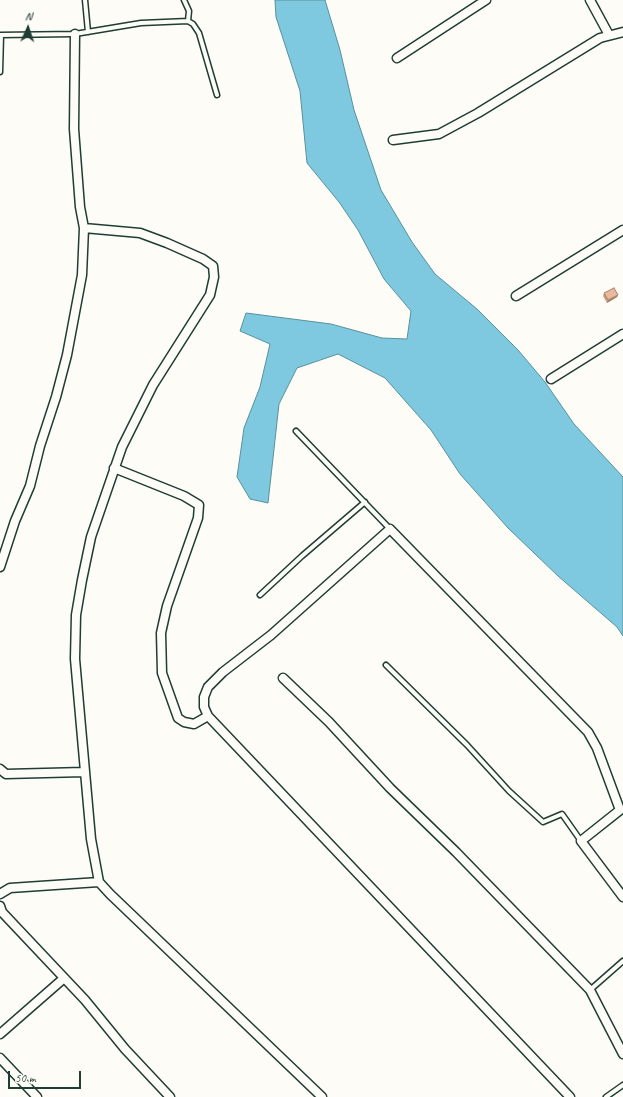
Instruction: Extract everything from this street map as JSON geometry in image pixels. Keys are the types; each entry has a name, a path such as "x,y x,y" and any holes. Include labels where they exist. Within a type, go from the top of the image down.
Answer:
{"street":[{"path":"398,58 486,0"},
{"path":"590,0 608,35"},
{"path":"393,140 439,134 478,113 608,35 623,32"},
{"path":"0,566 15,521 30,486 40,446 67,355 82,274 84,228 80,207 74,129 75,34"},
{"path":"84,228 140,233 203,259 213,266 214,277 210,295 153,385 114,468 91,537 76,615 74,659 91,839 99,882 322,1097"},
{"path":"516,296 623,230"},
{"path":"551,380 623,334"},
{"path":"114,468 184,496 199,505 196,525 167,606 162,633 162,673 178,718 184,722 194,724 208,716"},
{"path":"570,1097 208,716 204,707 204,697 208,687 223,672 272,635 390,529 588,732 597,748 621,809 581,841 620,888 623,897"},
{"path":"283,678 329,722 390,788 456,852 590,990 623,1054"},
{"path":"0,769 6,774 84,772"},
{"path":"0,894 10,888 99,882"},
{"path":"0,906 2,912 63,979 85,1000 125,1049 170,1097"},
{"path":"0,1034 63,979"},
{"path":"0,1058 37,1097"}],"lane":[{"path":"85,0 88,32"},
{"path":"184,0 189,11 188,21"},
{"path":"0,72 0,35 75,34 141,23 188,21 193,24 199,33 217,95"},
{"path":"296,431 390,529"},
{"path":"260,595 302,556 365,502"},
{"path":"386,665 467,745 509,791 543,822 562,814 581,841"},
{"path":"590,990 623,961"},
{"path":"606,1097 623,1085"}],"water":[{"path":"275,0 325,0 340,50 354,110 381,190 412,242 435,274 477,309 518,350 545,382 574,424 623,477 623,636 617,627 558,576 508,528 460,474 431,430 385,378 338,354 297,368 279,404 268,503 250,499 237,477 244,428 260,387 270,344 240,331 246,313 331,324 382,338 407,339 411,311 384,279 358,230 339,202 307,163 300,91 276,17"}],"building":[{"path":"614,288 618,295 608,300 604,293"}]}
